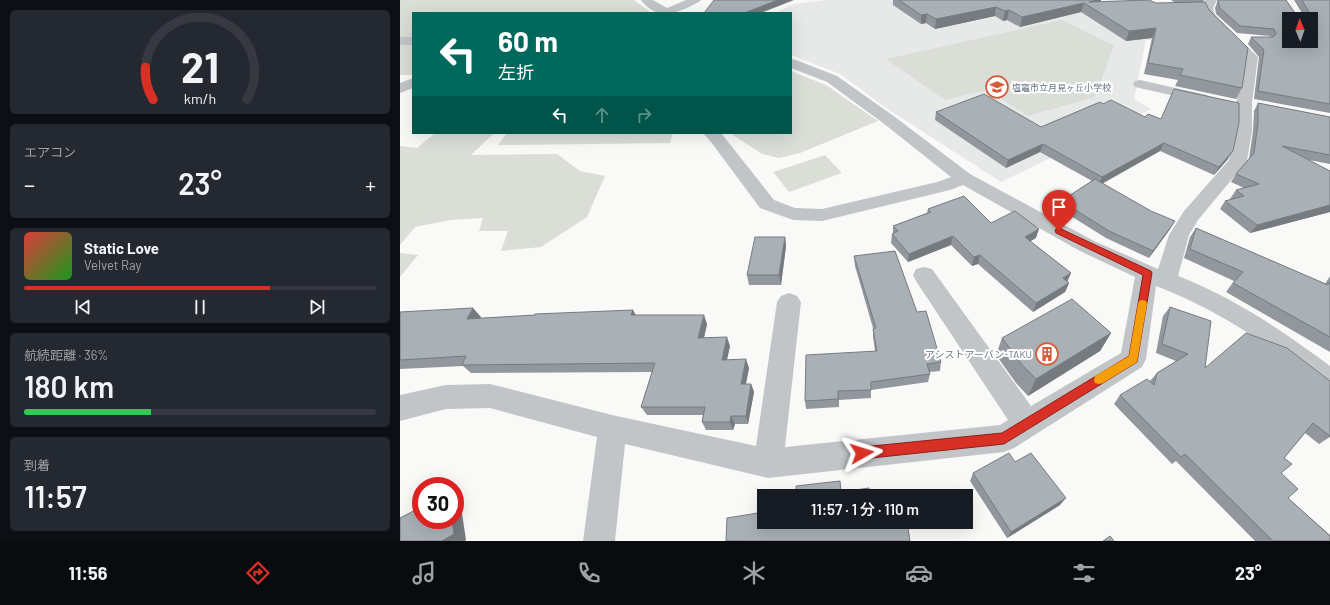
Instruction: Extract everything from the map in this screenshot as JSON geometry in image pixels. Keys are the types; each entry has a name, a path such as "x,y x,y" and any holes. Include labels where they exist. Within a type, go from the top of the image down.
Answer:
{"street":[{"path":"648,0 654,6 664,12"},
{"path":"668,12 695,0"},
{"path":"400,408 446,397 490,396 612,428 768,463 1004,438 1133,359 1157,277 1179,235 1191,216 1238,161 1244,131 1244,105 1251,57 1210,16 1204,4"},
{"path":"1231,38 1251,39"},
{"path":"400,41 412,42"},
{"path":"792,63 832,79 964,178 1005,202 1073,238 1157,277 1193,291 1276,338 1330,381"},
{"path":"400,88 412,82"},
{"path":"1140,84 1214,100"},
{"path":"712,134 717,138 767,204 793,214 822,215 943,186 964,178"},
{"path":"924,275 1027,424"},
{"path":"768,463 789,302"},
{"path":"599,541 612,428"}],"shaded area":[{"path":"400,0 634,0 651,12 412,12 412,38 400,37"},
{"name":"塩竈市立月見ヶ丘小学校","path":"826,0 1097,0 1193,43 1146,40 1134,99 1151,109 1001,182 886,108 840,74 792,55 792,12 777,12 793,4"},
{"path":"1062,20 1114,46 1095,97 1028,116 986,90 945,100 886,59"},
{"path":"400,44 412,45 412,75 400,75"},
{"path":"792,71 826,85 878,121 800,153 779,158 762,154 732,134 792,134"},
{"path":"434,134 493,134 471,155 557,154 580,171 605,176 587,217 541,247 501,251 508,231 479,231 483,218 450,220 415,227 400,245 400,146 417,148"},
{"path":"506,134 673,134 670,143 498,145"},
{"path":"825,155 842,173 789,192 773,172"},
{"path":"400,253 418,255 400,277"}],"building":[{"path":"714,0 778,0 747,12 705,12"},
{"path":"899,0 1098,0 1089,2 1149,0 1156,3 1205,2 1209,10 1248,48 1242,88 1180,75 1183,69 1148,63 1156,28 1129,31 1084,3 1022,17 1009,10 1005,11 996,7 936,19 927,14 921,15"},
{"path":"1218,0 1286,0 1294,12 1282,12 1282,48 1318,48 1318,12 1309,12 1302,0 1330,0 1330,104 1258,91 1264,50 1251,37 1273,37 1276,34 1274,29 1240,26 1220,8"},
{"path":"1174,89 1239,103 1239,123 1233,151 1219,167 1164,143 1102,177 1043,144 1008,160 936,112 984,94 1041,127 1100,102 1103,104 1111,100 1145,117 1148,114 1161,119"},
{"path":"1258,103 1330,117 1330,155 1282,146 1330,171 1330,205 1257,225 1225,201 1244,196 1236,190 1259,184 1236,174 1254,153 1258,123"},
{"path":"1095,179 1151,211 1175,221 1153,251 1109,231 1061,201"},
{"path":"964,196 991,223 1015,211 1039,229 1025,237 1071,273 1063,278 1069,283 1036,303 980,255 974,257 953,236 909,254 892,234 898,231 893,226 931,212 928,209"},
{"path":"1196,228 1328,285 1330,282 1330,337 1233,283 1243,272 1190,249"},
{"path":"755,237 785,237 779,275 747,275"},
{"path":"895,251 917,312 926,311 941,362 927,364 930,374 871,382 871,390 838,391 838,399 805,401 806,355 877,351 873,329 876,328 854,256"},
{"path":"1072,299 1111,333 1036,379 1023,366 1002,338"},
{"path":"1170,307 1211,321 1205,368 1246,333 1287,348 1330,381 1330,436 1313,423 1284,458 1292,464 1281,473 1298,489 1288,498 1330,536 1330,541 1273,541 1185,454 1181,457 1120,395 1147,379 1154,385 1157,373 1188,354 1162,344"},
{"path":"473,308 467,319 535,314 633,310 631,315 704,315 698,338 727,337 722,360 746,359 741,384 751,384 746,416 731,416 730,422 702,422 705,407 641,407 655,363 462,365 466,356 400,360 400,312"},
{"path":"1009,453 1015,462 1031,453 1066,498 1011,532 973,473"},
{"path":"840,481 841,489 796,489 796,486"},
{"path":"412,512 412,529 453,529 454,534 442,541 400,541 400,518"},
{"path":"757,513 757,529 908,529 910,541 726,541 727,518"},
{"path":"1110,536 1114,541 1103,541"}],"slow traffic":[{"path":"1099,380 1133,359 1142,304"}],"place":[{"name":"塩竈市立月見ヶ丘小学校","path":"997,87"},
{"name":"アシストアーバン-TAKU","path":"1047,354"}],"route":[{"path":"862,453 1004,438 1133,359 1148,273 1087,246 1059,231"}]}
